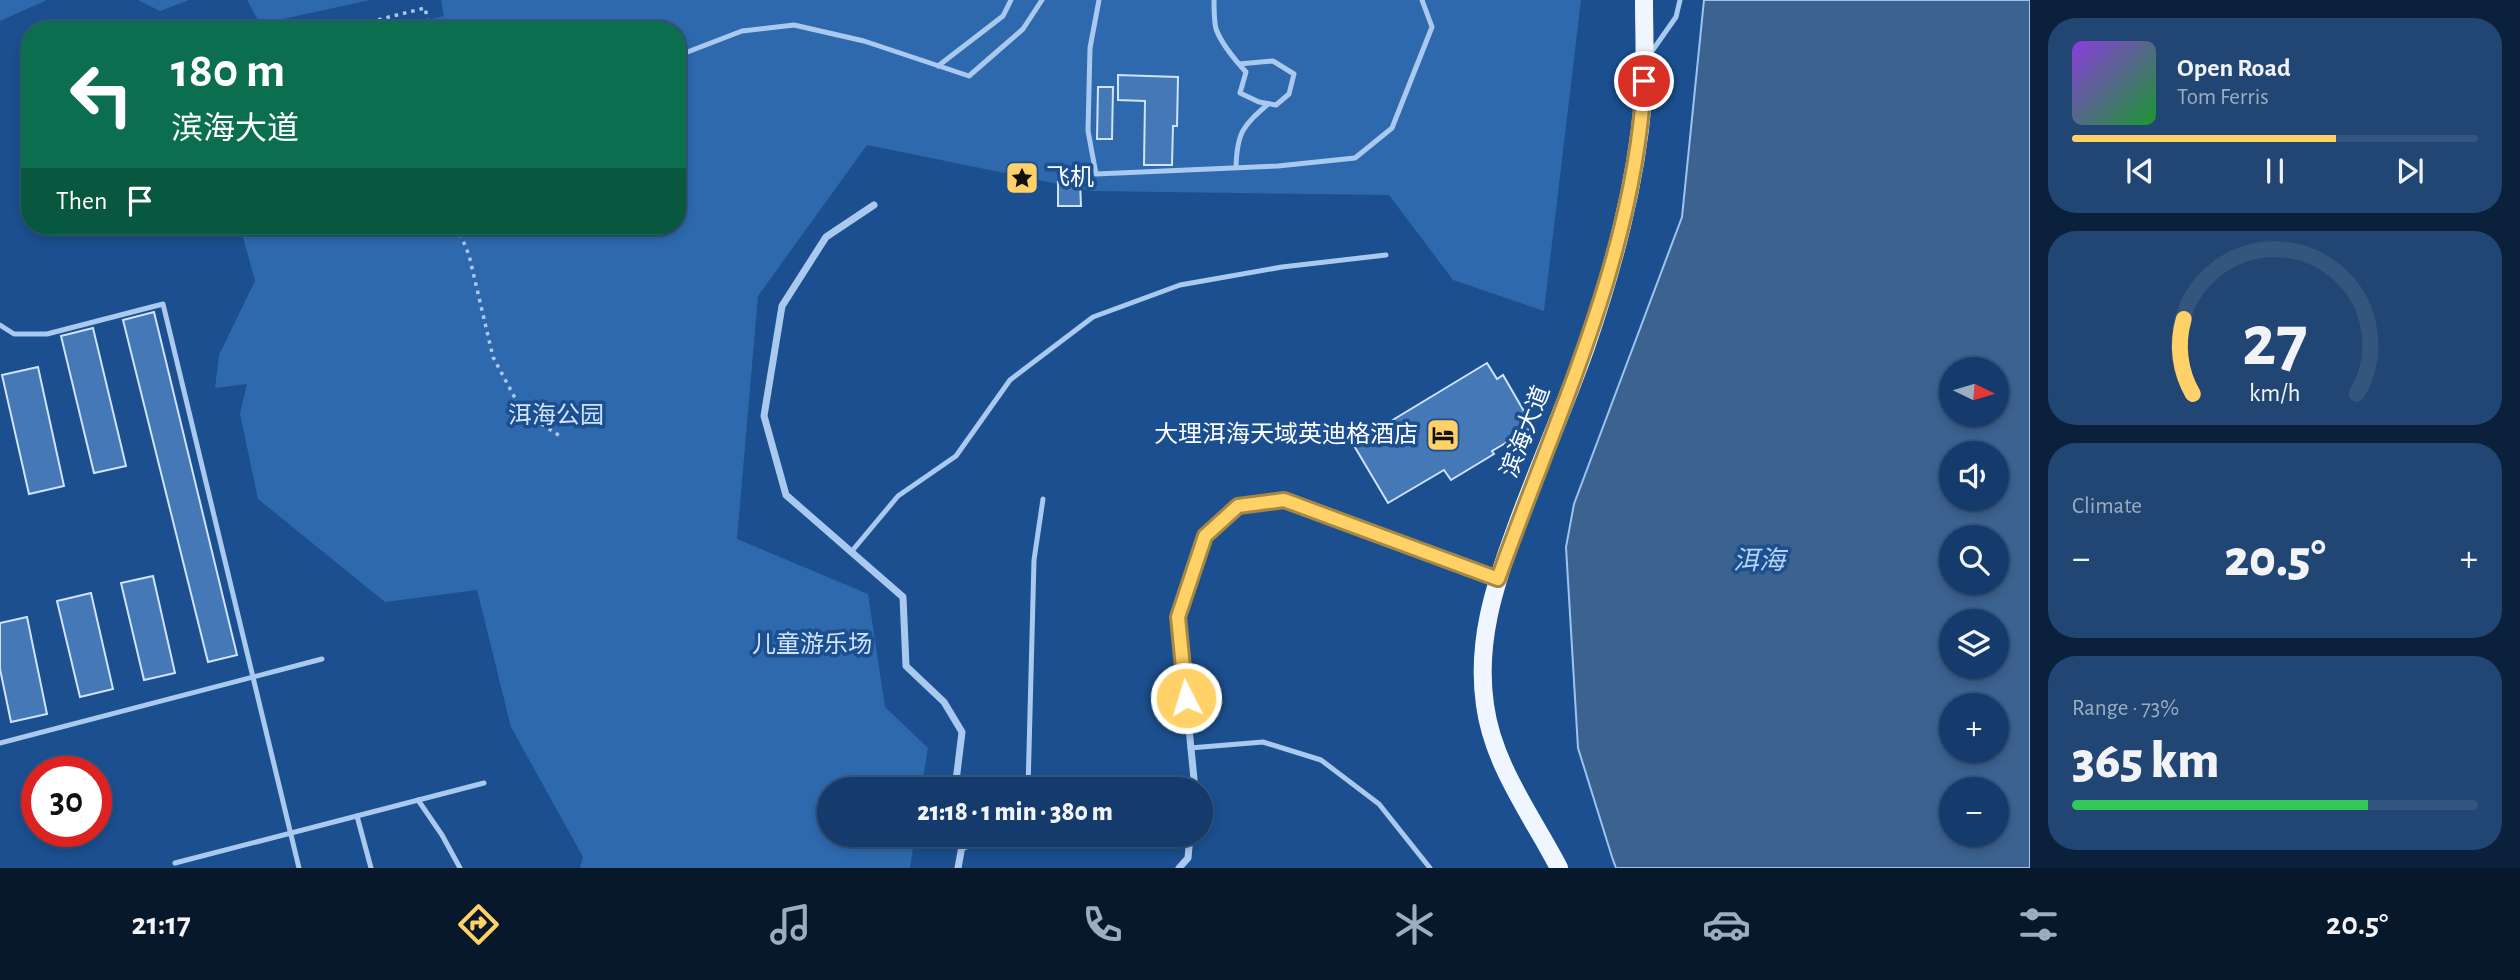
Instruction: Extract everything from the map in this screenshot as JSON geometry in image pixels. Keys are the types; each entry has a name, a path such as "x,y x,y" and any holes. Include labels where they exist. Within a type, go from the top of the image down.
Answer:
{"main road":[{"name":"滨海大道","path":"1559,868 1513,786 1487,717 1483,677 1484,641 1498,579 1585,349 1615,256 1638,142 1645,61 1644,0"}],"street":[{"path":"874,205 826,237 782,306 764,416 786,495 903,597 906,666 944,702 962,732 956,777"},
{"path":"1194,777 1178,617 1205,536 1238,506 1284,500 1498,579"},
{"path":"1179,868 1188,858 1189,847"},
{"path":"958,868 961,849"}],"lane":[{"path":"937,66 1003,16 1011,0"},
{"path":"686,53 742,31 794,25 864,41 969,76 1023,29 1042,0"},
{"path":"1099,0 1090,48 1088,131 1096,174 1355,158 1392,128 1432,27 1422,0"},
{"path":"1214,0 1216,29 1238,64 1246,72 1240,93 1259,103 1276,105 1289,94 1294,74 1273,61 1238,64"},
{"path":"1645,61 1676,17 1680,0"},
{"path":"1236,167 1237,144 1247,123 1268,104"},
{"path":"852,551 898,496 956,456 1010,380 1093,317 1180,285 1282,267 1386,255"},
{"path":"0,325 13,334 47,334 163,304 299,868"},
{"path":"1028,777 1034,560 1043,499"},
{"path":"0,743 322,659"},
{"path":"1190,748 1263,742 1321,760 1379,804 1430,868"},
{"path":"175,863 484,783"},
{"path":"418,800 460,868"},
{"path":"357,816 371,868"},
{"path":"961,849 967,847"}],"path":[{"path":"373,21 425,8 428,21"},
{"path":"461,235 469,255 493,357 522,411 563,438"}],"green space":[{"path":"0,0 47,0 0,21"},
{"path":"138,0 189,0 160,11"},
{"path":"247,0 370,0 274,21 258,21"},
{"name":"洱海公园","path":"441,0 1581,0 1544,311 1453,280 1389,195 1092,191 867,145 758,296 737,539 868,594 885,707 928,748 923,777 817,777 817,847 913,847 910,868 580,868 583,857 511,727 477,590 385,602 258,499 240,414 247,384 215,388 219,355 255,281 242,235 686,235 686,21 423,21 444,16"}],"water":[{"name":"洱海","path":"1704,0 2030,0 2030,868 1616,868 1578,748 1566,547 1574,504 1682,217"}],"building":[{"path":"1118,75 1178,77 1177,126 1173,126 1172,165 1144,165 1145,101 1118,100"},
{"path":"1098,87 1113,87 1112,139 1097,139"},
{"path":"1058,182 1080,182 1081,206 1058,206"},
{"path":"154,312 237,655 208,662 123,320"},
{"path":"93,328 126,466 94,473 61,336"},
{"name":"大理洱海天域英迪格酒店","path":"1487,363 1497,379 1503,375 1533,427 1451,480 1444,470 1388,503 1353,444"},
{"path":"38,367 64,486 29,494 2,375"},
{"path":"153,576 175,673 144,680 121,583"},
{"path":"91,593 113,689 80,697 57,601"},
{"path":"27,617 47,714 11,722 0,669 0,623"}],"place":[{"name":"飞机","path":"1022,178"},
{"name":"大理洱海天域英迪格酒店","path":"1443,435"}],"route":[{"path":"1186,698 1178,617 1205,536 1238,506 1284,500 1498,579 1585,349 1615,256 1638,142 1644,81"}],"park label":[{"name":"儿童游乐场","path":"812,645"}]}
